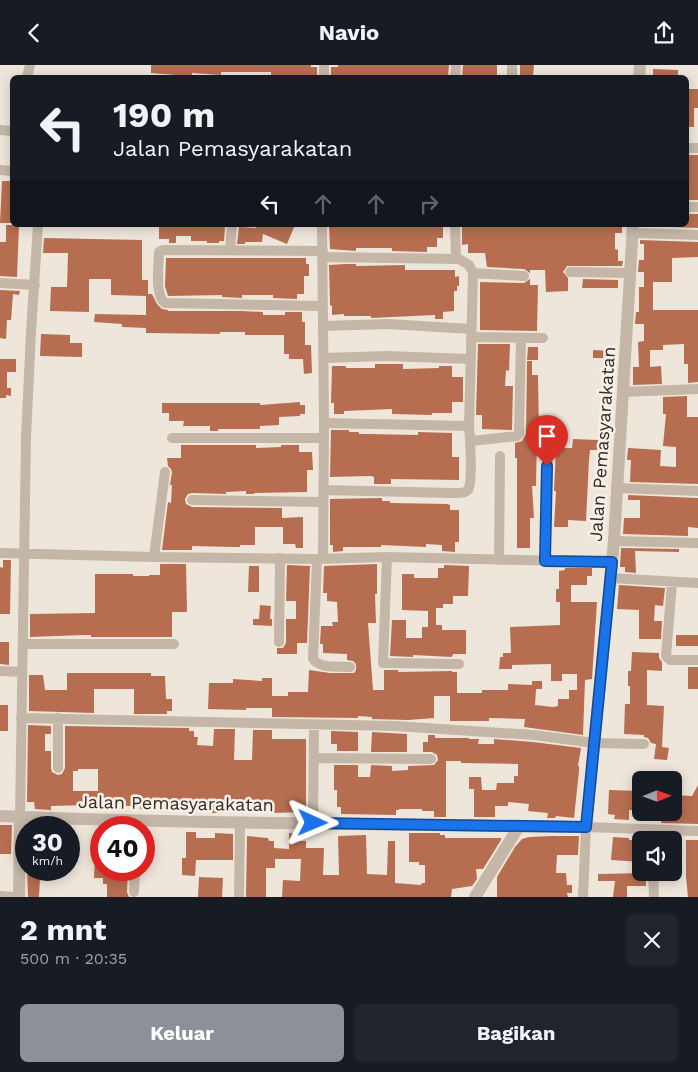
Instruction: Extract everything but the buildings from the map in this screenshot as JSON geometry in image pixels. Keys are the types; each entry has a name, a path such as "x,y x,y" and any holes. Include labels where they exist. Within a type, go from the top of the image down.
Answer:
{"street":[{"path":"20,816 23,554 28,379 38,227"},
{"path":"230,250 232,227"},
{"path":"322,227 324,490 313,659 322,665 350,667"},
{"path":"455,227 456,259"},
{"path":"633,229 698,235"},
{"name":"Jalan Pemasyarakatan","path":"155,824 313,823 586,827 614,541 633,229"},
{"path":"323,306 165,303 160,299 158,290 159,252 166,249 230,250 456,259 466,262 473,273 469,426 471,441 470,482 468,490 464,493 324,490"},
{"path":"570,271 631,273"},
{"path":"473,273 524,276"},
{"path":"0,283 35,285"},
{"path":"323,326 389,324 471,333 543,338"},
{"path":"471,441 509,438 519,434 521,337"},
{"path":"324,358 387,356 470,359"},
{"path":"622,392 698,389"},
{"path":"324,423 469,426"},
{"path":"172,438 324,438"},
{"path":"545,561 548,447"},
{"path":"499,560 500,456"},
{"path":"154,557 165,472"},
{"path":"616,488 698,491"},
{"path":"192,501 323,502"},
{"path":"614,541 698,543"},
{"path":"0,553 154,557 320,559 387,557 612,562"},
{"path":"387,557 383,663 459,664"},
{"path":"279,642 280,558"},
{"path":"610,578 698,583"},
{"path":"672,583 666,656 670,660 698,660"},
{"path":"23,644 174,644"},
{"path":"0,671 22,672"},
{"path":"21,718 395,726 534,735 594,743 644,745"},
{"path":"58,718 58,768"},
{"path":"313,823 314,725"},
{"path":"315,758 431,759"},
{"name":"Jalan Pemasyarakatan","path":"0,816 15,817"},
{"path":"239,897 240,823"},
{"path":"475,897 519,826"},
{"path":"583,897 586,827 632,833"},
{"path":"682,832 698,831"},
{"path":"19,881 19,897"},
{"path":"134,881 134,892"},
{"path":"653,881 654,897"},
{"path":"0,896 13,897"}],"route":[{"path":"313,823 586,827 612,562 545,561 547,466"}]}
